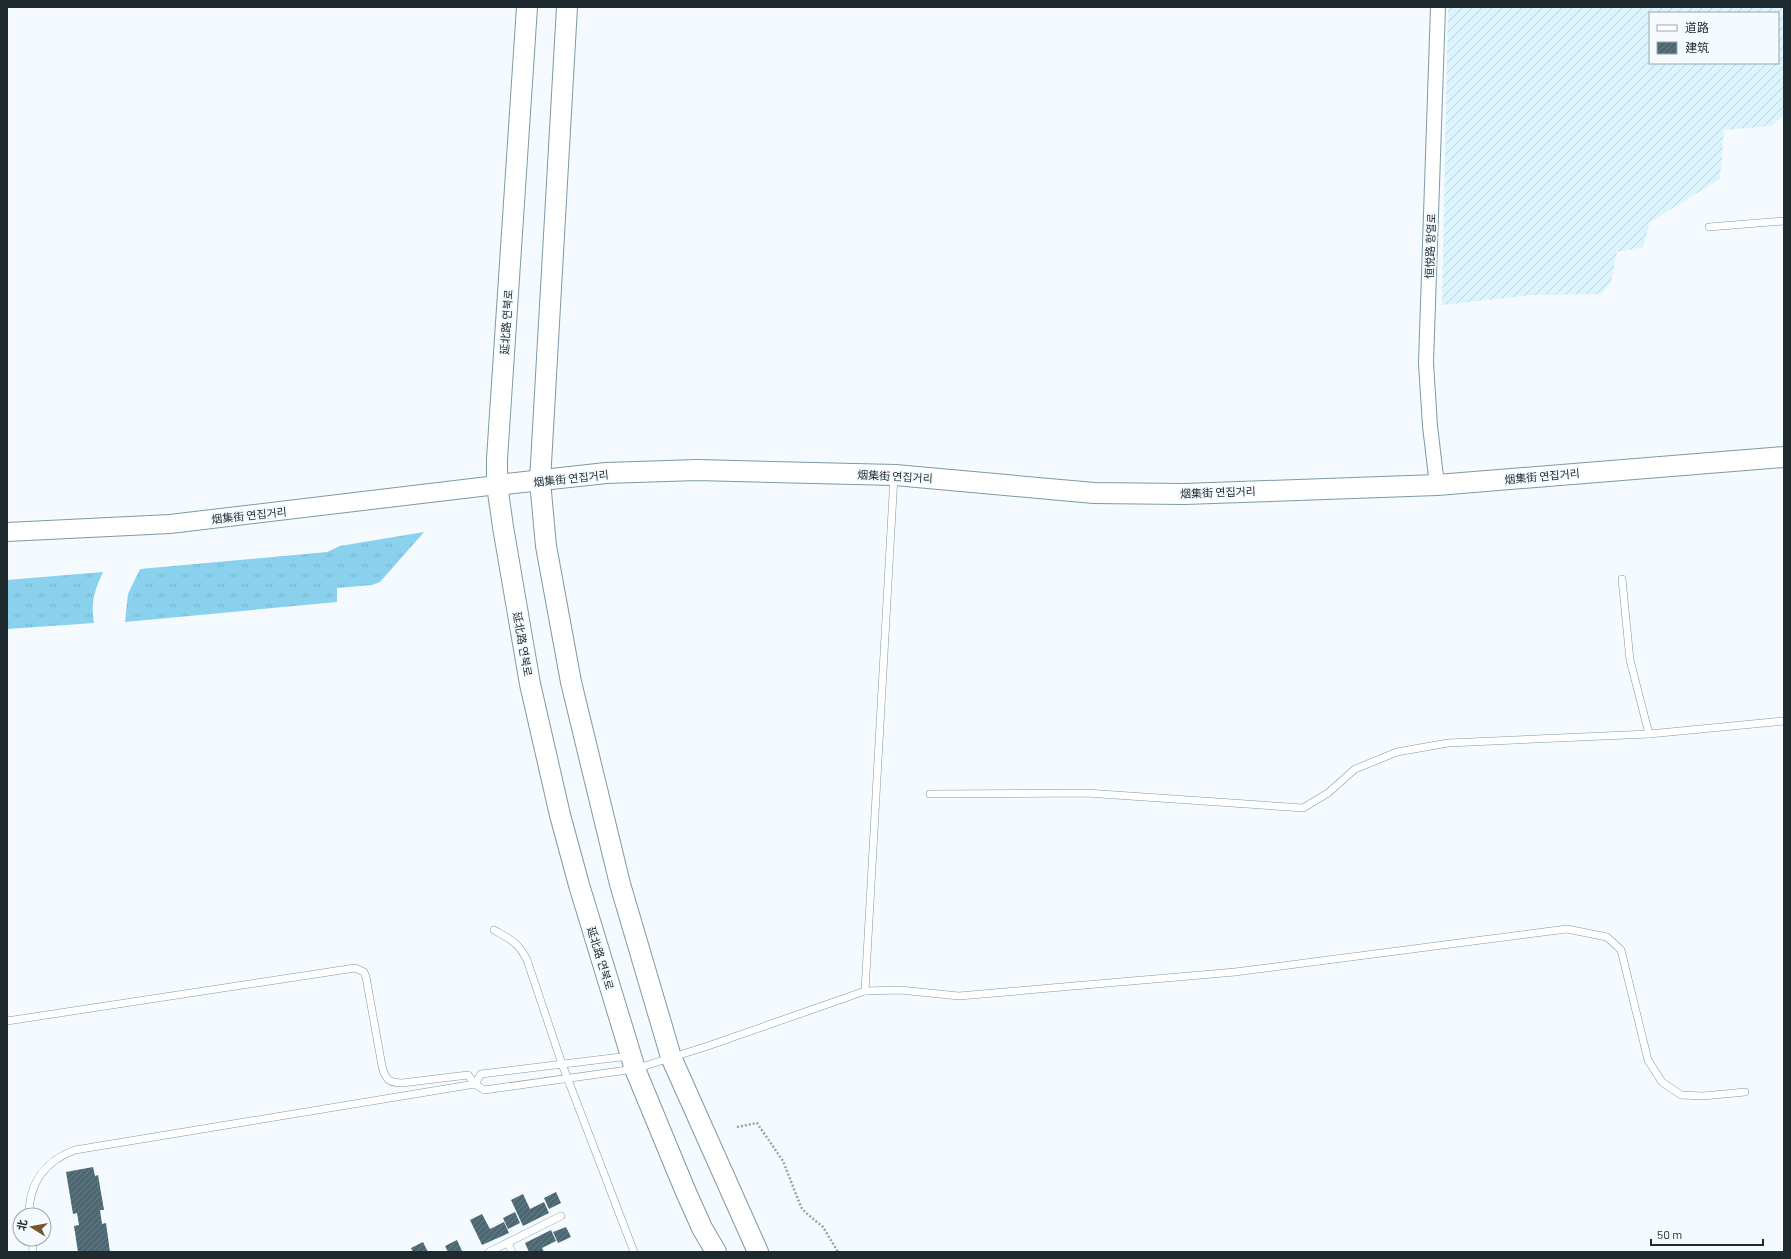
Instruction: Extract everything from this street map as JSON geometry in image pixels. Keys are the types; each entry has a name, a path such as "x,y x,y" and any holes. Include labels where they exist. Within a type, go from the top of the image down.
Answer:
{"main road":[{"name":"延北路 연북로","path":"527,7 498,444 498,485 521,633 544,748 577,878 633,1062 685,1190 702,1228 716,1252"},
{"path":"567,7 540,481 546,546 571,682 612,854 671,1057 758,1252"},
{"name":"烟集街 연집거리","path":"498,485 606,473 697,470 895,475 1094,493 1184,494 1437,485 1784,457"}],"street":[{"name":"恒悦路 항열로","path":"1437,485 1430,426 1426,363 1438,7"},
{"name":"烟集街 연집거리","path":"7,532 170,524 498,485"}],"lane":[{"path":"1709,227 1784,220"},
{"path":"865,991 895,475"},
{"path":"1622,579 1630,660 1649,734"},
{"path":"930,794 1086,793 1303,808 1328,793 1355,769 1397,752 1448,743 1649,734 1784,721"},
{"path":"30,1207 33,1188 38,1178 56,1159 75,1150 475,1084 481,1074 562,1064 633,1062 671,1057 708,1046 865,991 900,990 959,996 1235,972 1567,928 1607,937 1621,950 1648,1060 1662,1082 1681,1095 1703,1096 1745,1092"},
{"path":"494,930 509,938 521,949 527,960 562,1064 634,1252"},
{"path":"7,1021 355,968 364,972 366,977 382,1066 384,1075 388,1081 402,1083 468,1075 475,1084 484,1090 568,1078 633,1062"},
{"path":"489,1252 561,1216"},
{"path":"508,1243 512,1252"}],"path":[{"path":"737,1127 757,1123 782,1161 801,1207 824,1227 838,1252"}],"shaded area":[{"path":"1448,7 1784,7 1784,115 1771,126 1724,130 1720,179 1650,222 1643,247 1617,252 1611,282 1601,294 1532,295 1442,305"}],"green space":[{"path":"424,532 380,582 372,585 337,588 337,602 125,622 128,594 140,569 327,552 340,546"},
{"path":"103,572 97,585 94,597 94,623 7,629 7,580"}],"building":[{"path":"93,1167 95,1176 98,1175 104,1210 100,1210 102,1224 106,1223 110,1252 78,1252 74,1226 79,1225 77,1213 73,1214 66,1172"},
{"path":"556,1192 561,1203 549,1209 544,1198"},
{"path":"523,1194 530,1209 544,1202 549,1213 523,1226 511,1200"},
{"path":"515,1212 520,1223 508,1229 503,1218"},
{"path":"482,1214 490,1229 504,1222 509,1233 482,1245 470,1220"},
{"path":"566,1227 571,1237 558,1243 553,1232"},
{"path":"551,1230 556,1241 542,1248 544,1252 529,1252 525,1243"},
{"path":"457,1240 462,1251 448,1252 445,1246"},
{"path":"423,1242 428,1252 413,1252 411,1248"}]}
